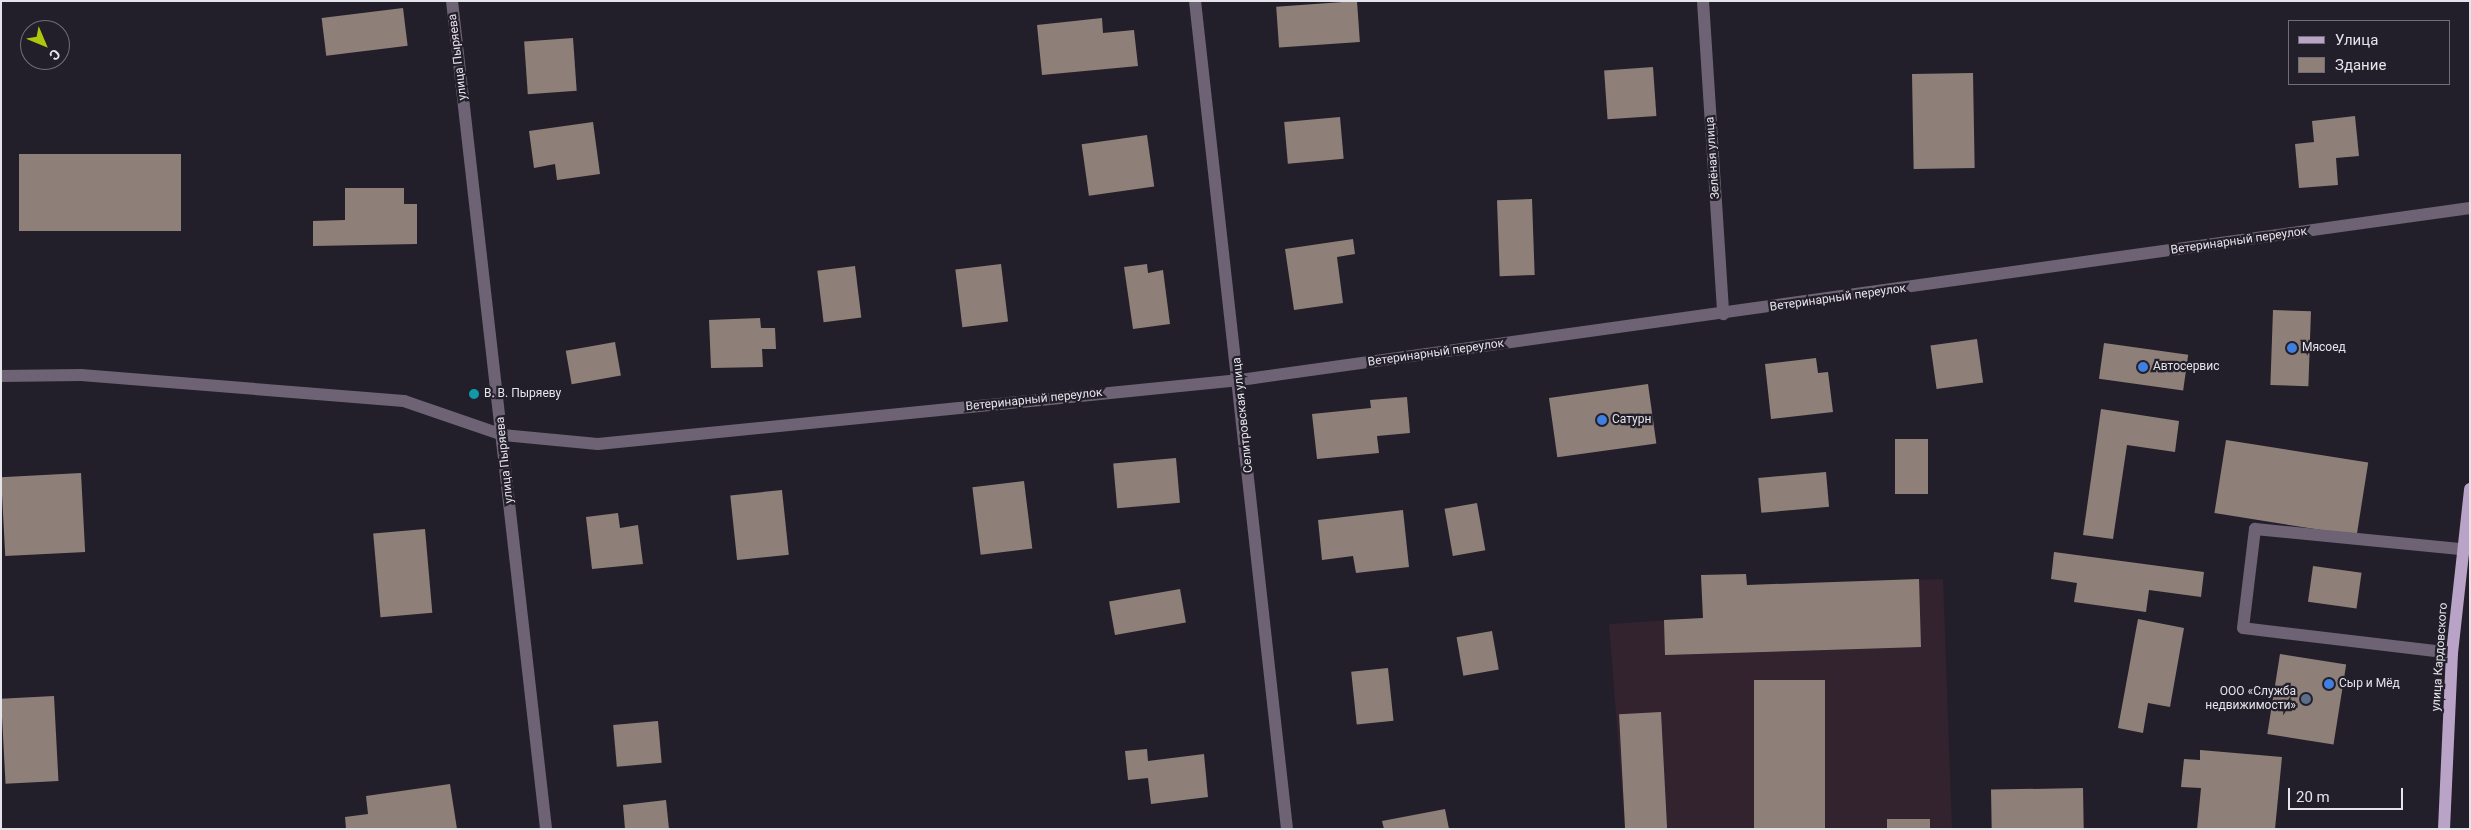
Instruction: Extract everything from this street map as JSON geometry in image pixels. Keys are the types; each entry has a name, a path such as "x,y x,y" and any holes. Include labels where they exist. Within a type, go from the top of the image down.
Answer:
{"main road":[{"name":"улица Кардовского","path":"2444,829 2452,653 2467,550 2470,489"}],"street":[{"name":"улица Пыряева","path":"452,1 503,435 546,829"},
{"name":"Селитровская улица","path":"1195,1 1240,380 1287,829"},
{"name":"Зелёная улица","path":"1703,1 1723,314"},
{"name":"Ветеринарный переулок","path":"1,376 80,375 404,400 503,435 598,444 1240,380 1723,314 2470,208"},
{"path":"2452,653 2243,628 2255,529 2467,550"}],"shaded area":[{"path":"1746,574 1747,585 1943,579 1952,829 1625,829 1609,624 1702,618 1701,575"}],"building":[{"path":"1357,1 1360,42 1279,48 1276,7"},
{"path":"403,8 408,46 326,56 322,18"},
{"path":"1102,18 1103,33 1134,30 1138,66 1042,75 1037,25"},
{"path":"573,38 577,91 528,94 524,41"},
{"path":"1653,67 1656,116 1608,119 1604,70"},
{"path":"1973,73 1975,168 1914,169 1912,74"},
{"path":"2355,116 2359,156 2336,158 2338,185 2299,188 2295,144 2314,142 2312,121"},
{"path":"1340,117 1344,159 1288,164 1284,122"},
{"path":"593,122 600,174 557,180 555,164 534,168 529,131"},
{"path":"1147,135 1154,186 1089,196 1082,144"},
{"path":"19,154 181,154 181,231 19,231"},
{"path":"345,188 404,188 404,204 417,204 417,244 313,246 313,221 345,220"},
{"path":"1532,199 1535,275 1500,276 1497,200"},
{"path":"1353,239 1355,254 1337,257 1343,303 1294,310 1285,249"},
{"path":"1001,264 1008,322 962,327 955,270"},
{"path":"1147,264 1148,273 1163,270 1170,324 1133,329 1124,267"},
{"path":"855,266 861,318 824,322 817,271"},
{"name":"Мясоед","path":"2273,310 2311,311 2308,386 2270,385"},
{"path":"760,318 761,328 775,328 776,349 762,349 763,367 711,368 709,320"},
{"path":"1977,339 1983,383 1937,389 1930,346"},
{"path":"615,342 621,375 572,384 566,351"},
{"name":"Автосервис","path":"2104,343 2188,355 2183,390 2099,379"},
{"path":"1816,358 1818,373 1828,372 1833,412 1771,419 1765,364"},
{"name":"Сатурн","path":"1648,384 1656,443 1557,457 1549,398"},
{"path":"1407,397 1410,433 1377,436 1379,453 1317,459 1312,414 1371,408 1370,400"},
{"path":"2101,409 2179,421 2175,452 2127,445 2113,539 2083,535"},
{"path":"1895,439 1928,439 1928,494 1895,494"},
{"path":"2226,440 2368,463 2357,536 2214,513"},
{"path":"1176,458 1180,503 1117,508 1113,463"},
{"path":"1826,472 1829,507 1761,513 1758,478"},
{"path":"81,473 85,552 5,556 1,477"},
{"path":"1024,481 1032,548 981,555 972,487"},
{"path":"782,490 789,555 737,560 730,495"},
{"path":"1477,503 1485,550 1453,556 1445,509"},
{"path":"1403,510 1409,567 1356,573 1353,556 1322,560 1318,520"},
{"path":"618,513 620,528 638,525 643,564 592,569 586,517"},
{"path":"425,529 432,613 381,617 373,534"},
{"path":"2054,552 2204,572 2201,597 2149,590 2146,612 2074,602 2077,583 2051,579"},
{"path":"2313,566 2362,573 2357,608 2308,602"},
{"path":"1746,574 1747,585 1919,579 1921,647 1665,655 1664,620 1703,618 1701,575"},
{"path":"1180,589 1186,622 1115,635 1109,602"},
{"path":"2138,619 2184,628 2170,707 2148,703 2143,733 2118,728"},
{"path":"1492,631 1499,669 1463,676 1457,637"},
{"name":"ООО «Служба недвижимости»","path":"2280,654 2346,664 2334,744 2267,734"},
{"path":"1388,668 1394,721 1357,725 1351,672"},
{"path":"1754,680 1825,680 1825,829 1754,829"},
{"path":"54,696 58,781 6,784 1,699"},
{"path":"1661,712 1667,829 1625,829 1619,714"},
{"path":"658,721 662,763 617,767 613,725"},
{"path":"1147,749 1148,761 1204,754 1208,797 1151,804 1148,778 1128,780 1125,751"},
{"path":"2200,750 2282,757 2275,829 2197,829 2201,788 2181,787 2184,759 2200,760"},
{"path":"450,784 457,829 346,829 345,817 368,814 366,796"},
{"path":"2083,788 2084,829 1992,829 1991,790"},
{"path":"666,800 669,829 625,829 623,805"},
{"path":"1445,809 1449,829 1384,829 1382,821"},
{"path":"1887,819 1930,819 1930,829 1887,829"}],"place":[{"name":"Мясоед","path":"2292,348"},
{"name":"Автосервис","path":"2143,367"},
{"name":"В. В. Пыряеву","path":"474,394"},
{"name":"Сатурн","path":"1602,420"},
{"name":"Сыр и Мёд","path":"2329,684"},
{"name":"ООО «Служба недвижимости»","path":"2306,699"}]}
